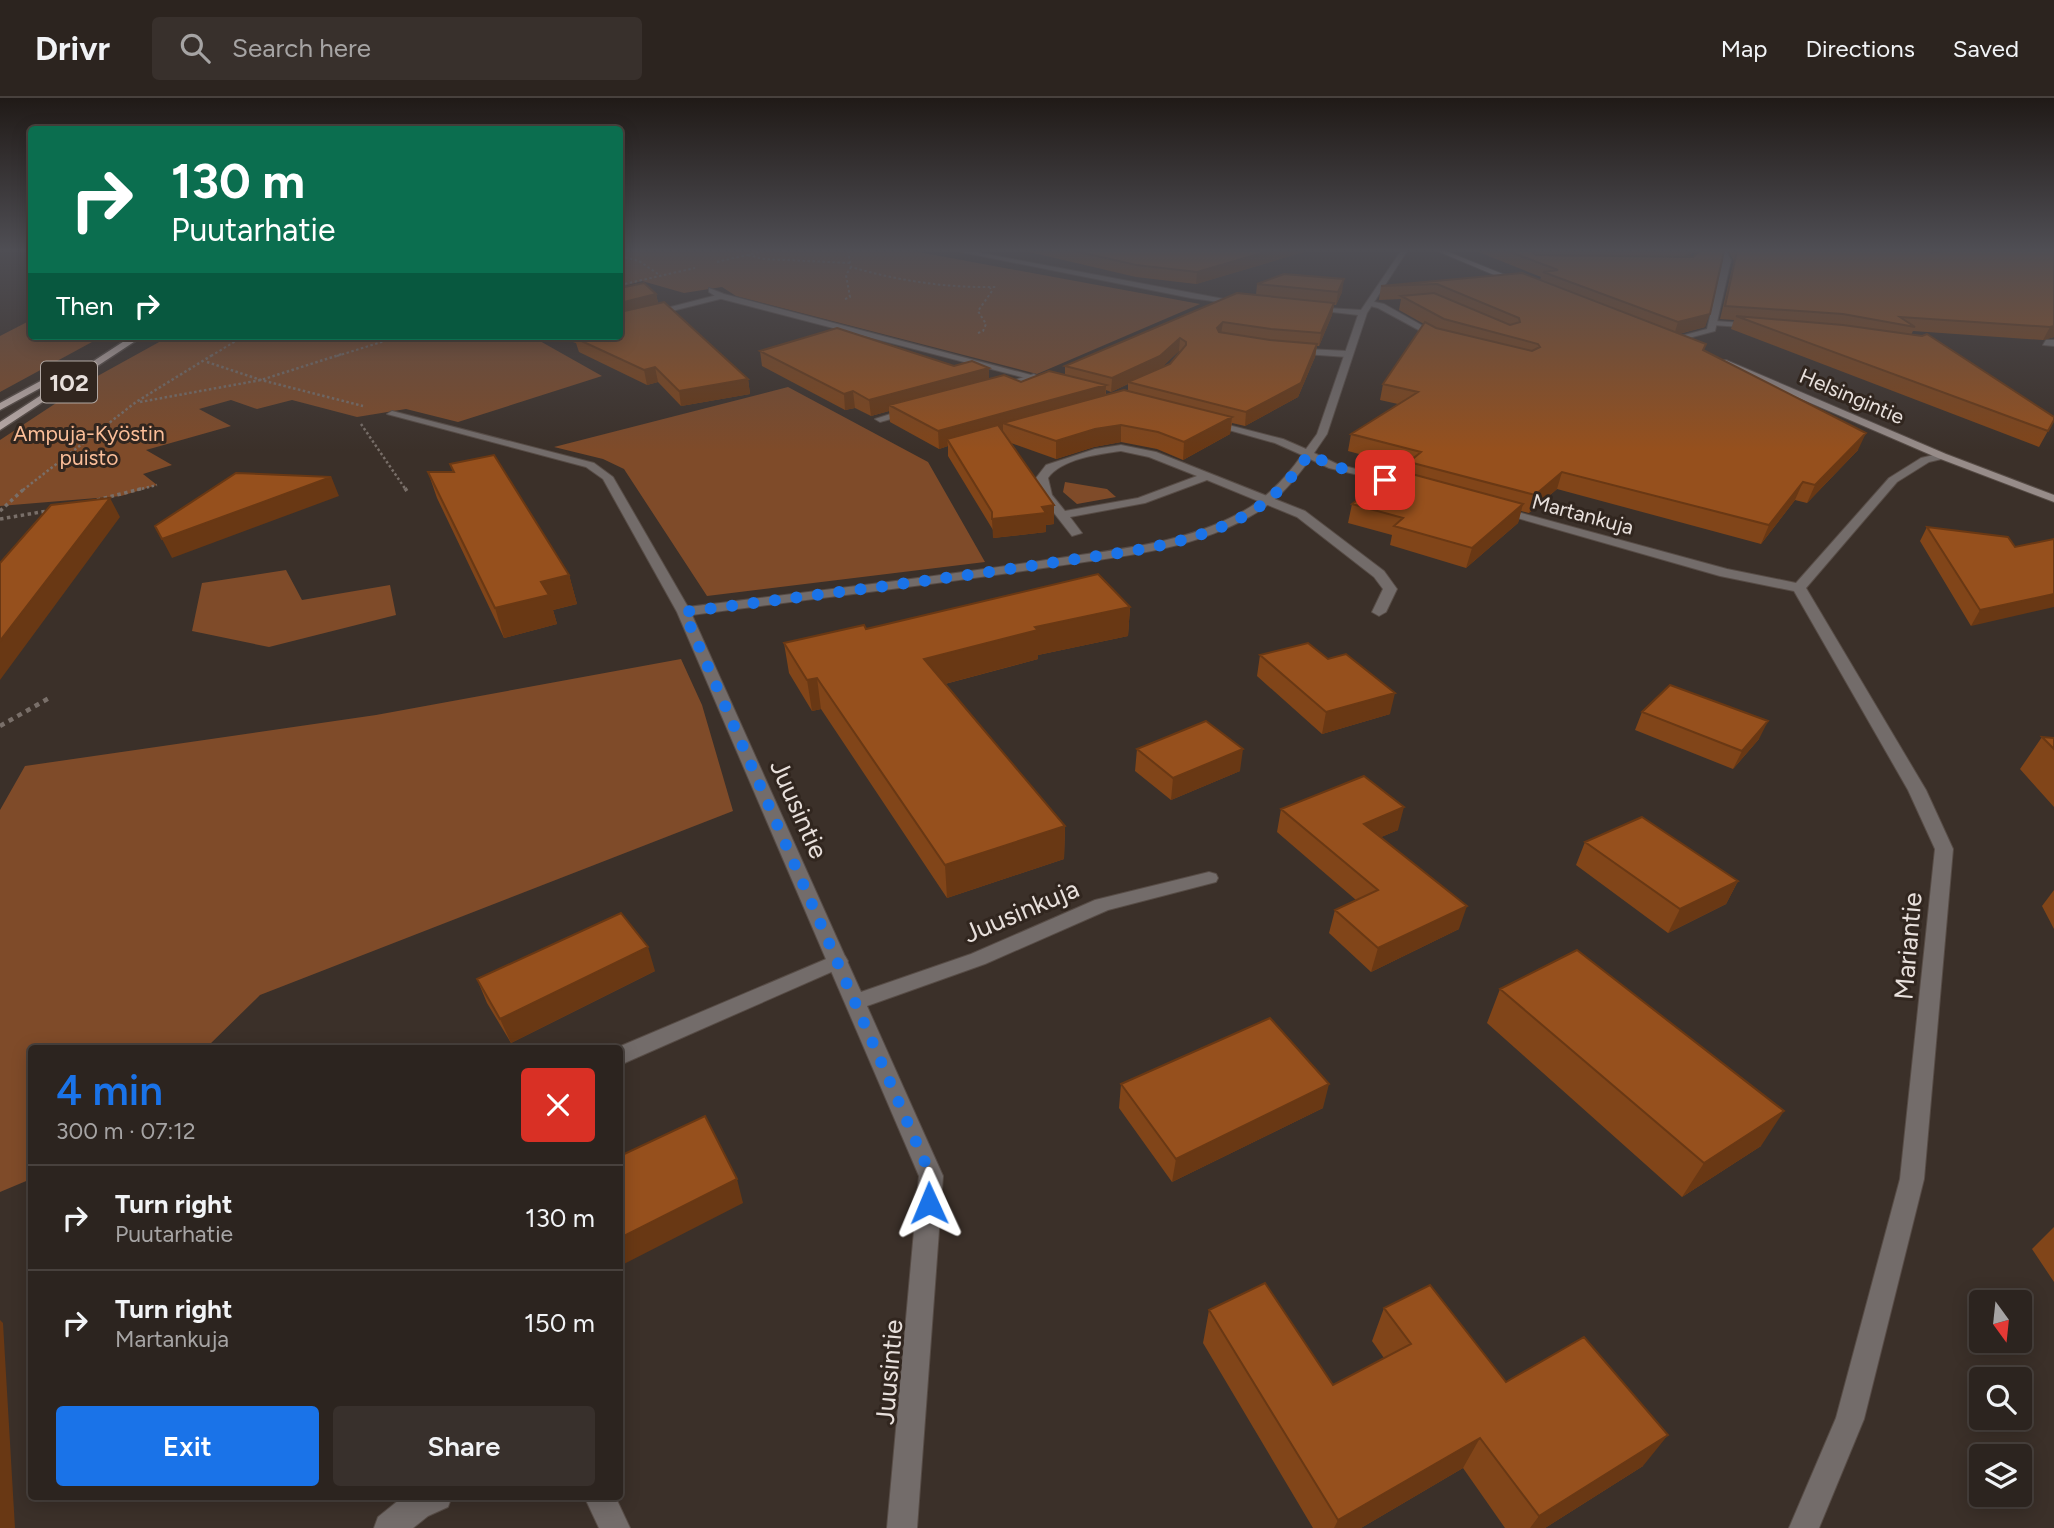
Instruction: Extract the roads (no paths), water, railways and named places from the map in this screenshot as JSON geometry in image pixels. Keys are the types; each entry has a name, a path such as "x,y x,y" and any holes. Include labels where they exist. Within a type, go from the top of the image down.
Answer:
{"highway":[{"name":"102","path":"0,407 129,340"},
{"name":"102","path":"0,427 131,340"}],"main road":[{"path":"1661,336 1695,350"},
{"name":"Helsingintie","path":"1717,359 1942,456 2054,499"}],"street":[{"path":"806,318 1072,387"},
{"path":"684,612 1005,570 1168,544 1243,516 1268,500 1292,477 1322,434 1347,354 1366,318"},
{"path":"1395,318 1447,341"},
{"path":"1674,341 1711,331 1716,318"},
{"path":"1715,323 1768,327"},
{"path":"1282,349 1347,354"},
{"path":"982,391 1034,377"},
{"path":"880,419 918,408"},
{"name":"Juusintie","path":"392,414 590,465 607,477 684,612 931,1176 902,1528"},
{"path":"1203,421 1279,441 1333,466 1414,488"},
{"path":"1076,533 1046,495 1042,478 1050,467 1099,451 1121,448 1152,454 1301,514 1379,574 1390,589 1380,612"},
{"path":"1799,588 1893,480 1925,460 1942,456"},
{"path":"1063,515 1141,501 1205,477"},
{"name":"Martankuja","path":"1482,506 1725,573 1799,588"},
{"name":"Mariantie","path":"1799,588 1917,790 1944,849 1912,1179 1850,1419 1804,1528"},
{"name":"Juusinkuja","path":"856,1002 978,959 1102,905 1209,878"},
{"path":"623,1055 838,961"},
{"path":"389,1528 416,1505 428,1500"},
{"path":"601,1500 615,1528"}],"park label":[{"name":"Ampuja-Kyöstin puisto","path":"89,445"}]}
